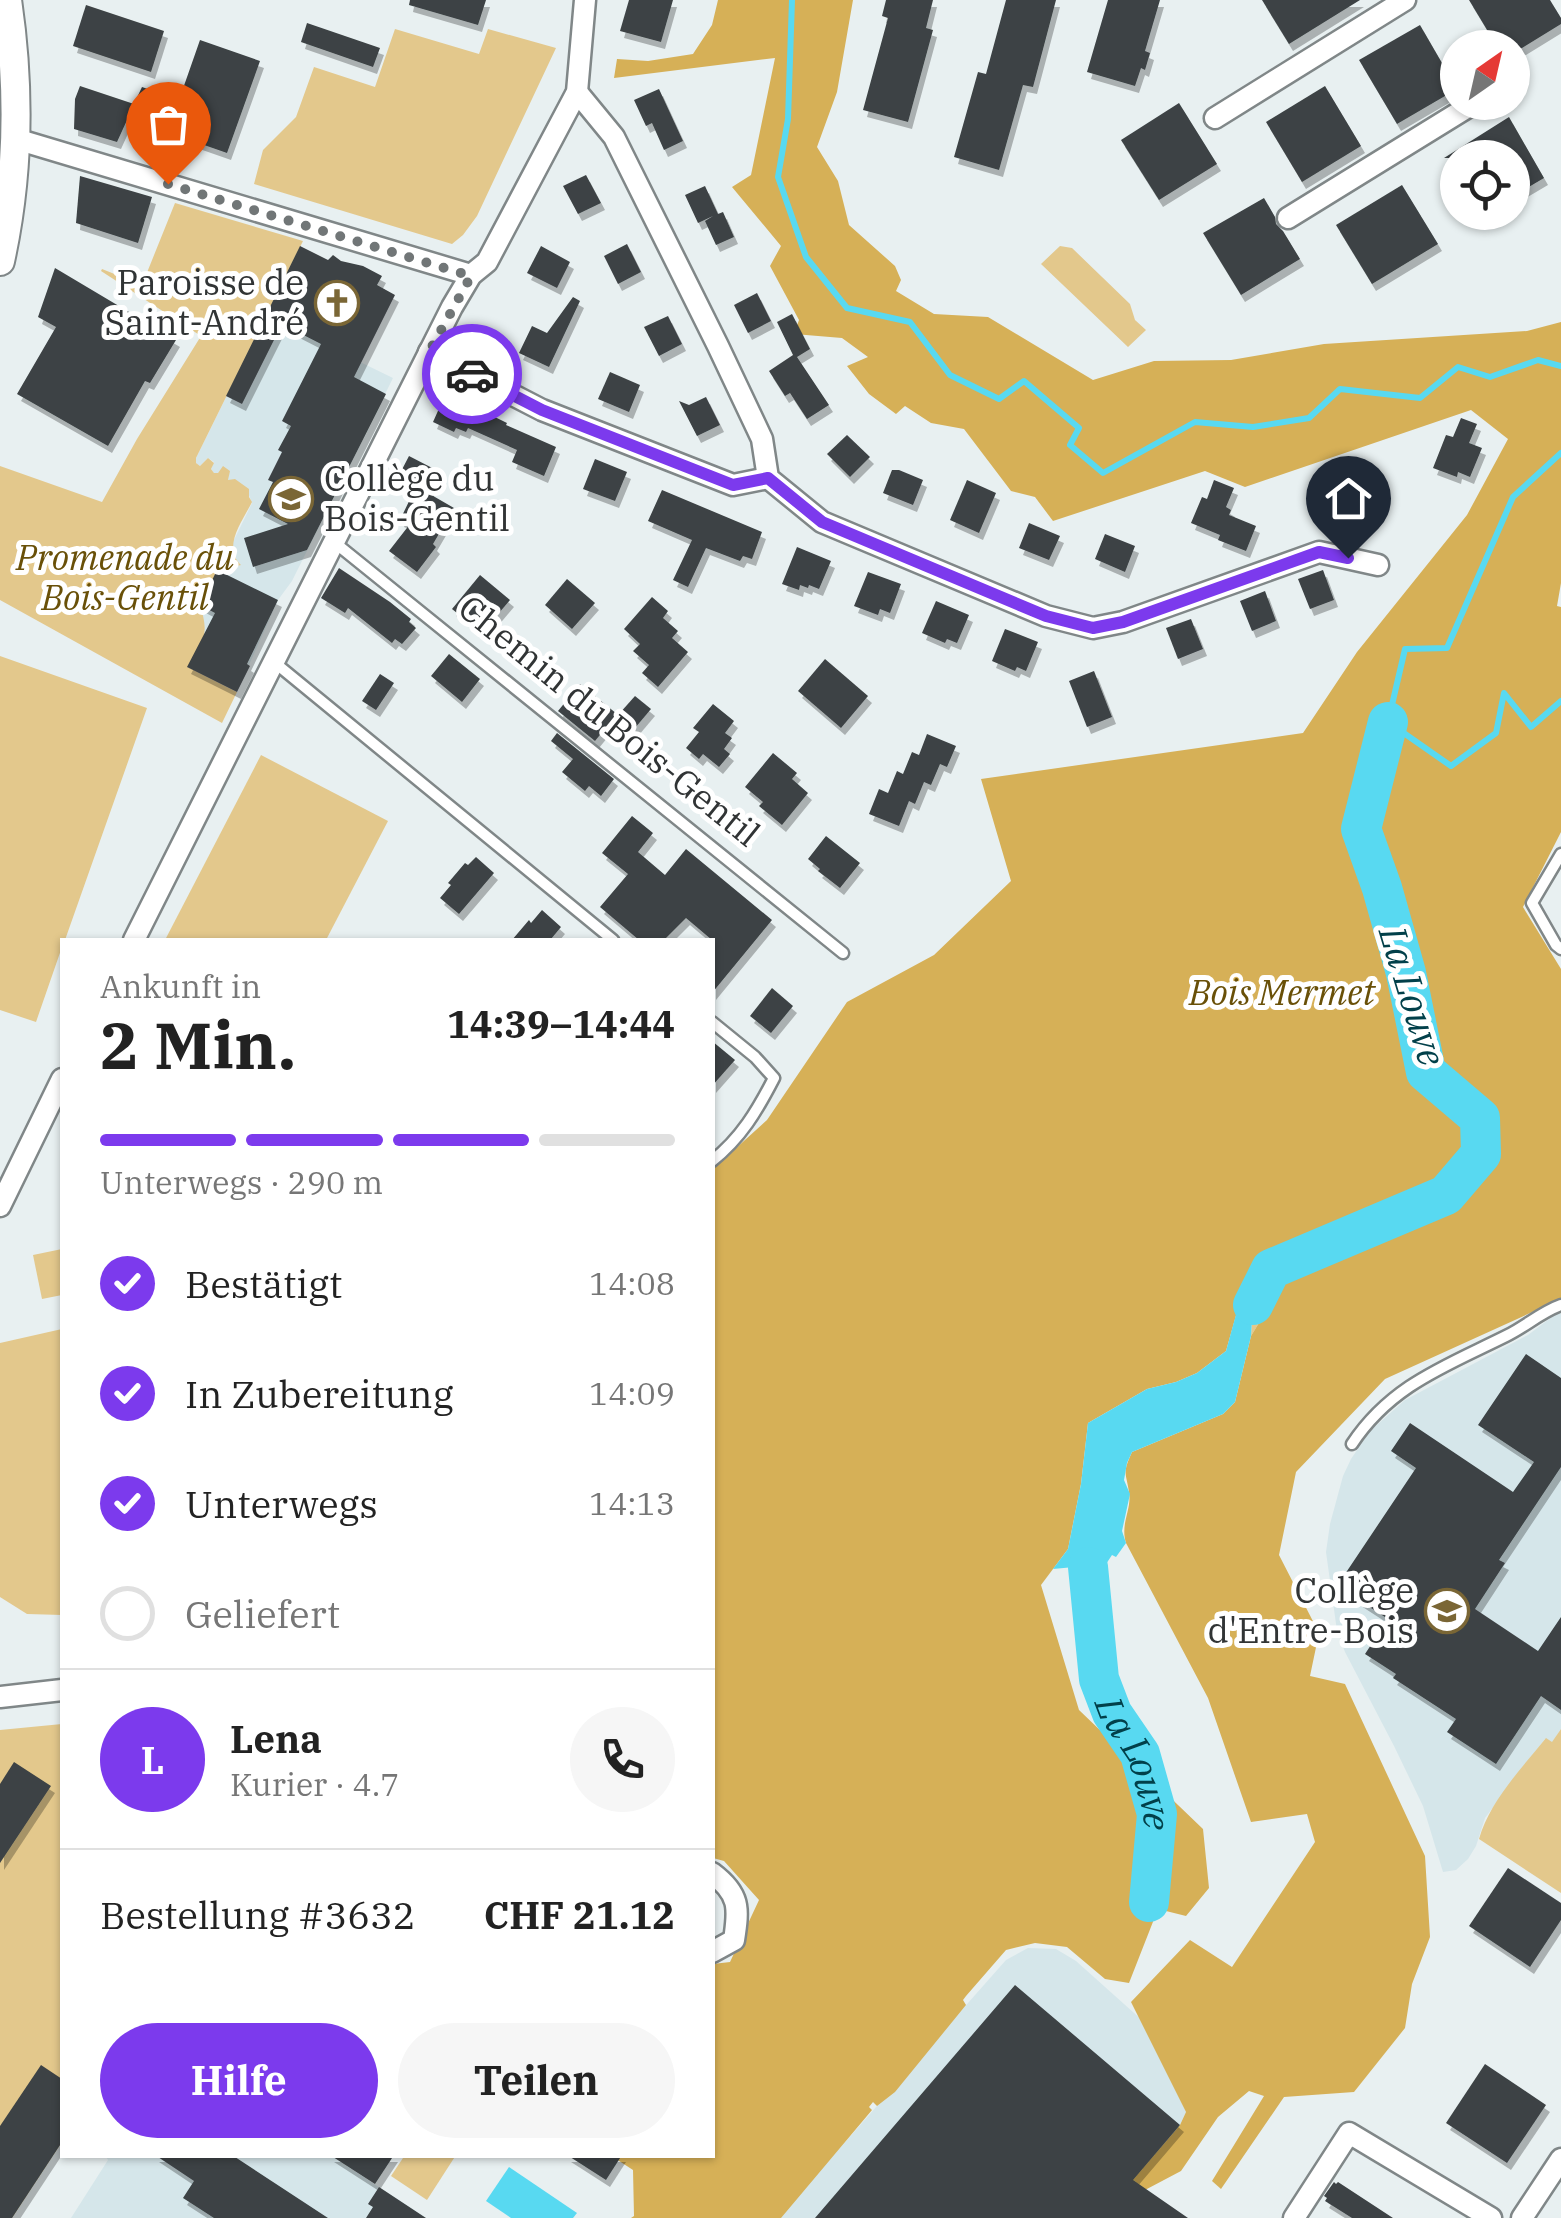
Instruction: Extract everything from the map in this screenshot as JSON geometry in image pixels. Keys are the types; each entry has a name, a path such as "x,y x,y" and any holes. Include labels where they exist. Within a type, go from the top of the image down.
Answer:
{"main road":[{"path":"0,262 16,139 8,110 13,37 7,0"}],"street":[{"path":"135,938 429,352 471,276 488,262 577,92 585,0"},
{"path":"1215,118 1405,0"},
{"path":"577,92 614,137 726,363 762,439 768,478 822,522 1046,616 1093,628 1123,622 1319,552 1378,565"},
{"path":"1288,218 1447,120"},
{"path":"16,139 471,276"},
{"path":"429,352 542,410 733,485 768,478"},
{"path":"0,1206 60,1083"},
{"path":"0,1697 60,1690"},
{"path":"715,1875 730,1886 739,1910 734,1940 715,1950"},
{"path":"1294,2218 1348,2133 1490,2218"},
{"path":"1522,2218 1561,2159"}],"lane":[{"name":"Chemin du Bois-Gentil","path":"333,541 844,953"},
{"path":"276,657 611,938"},
{"path":"1561,854 1532,903 1561,949"},
{"path":"715,1024 774,1078 756,1115 715,1159"},
{"path":"1352,1444 1363,1428 1409,1385 1561,1305"}],"shaded area":[{"name":"Collège du Bois-Gentil","path":"270,308 284,325 393,378 292,581 278,600 237,692 187,667 200,605 217,570 240,565 232,553 233,542 252,503 235,480 228,480 229,471 223,467 214,473 214,462 208,458 200,466 196,458"},
{"name":"Collège d'Entre-Bois","path":"1561,1313 1561,1729 1552,1743 1545,1739 1485,1818 1468,1859 1456,1870 1443,1872 1423,1806 1337,1631 1326,1552 1330,1524 1343,1476 1370,1431 1405,1400 1528,1335"},
{"path":"1028,1948 1056,1949 1076,1961 1143,2021 1186,2112 1180,2125 1100,2218 778,2218 1006,1960"},
{"path":"335,2158 426,2218 71,2218 108,2160"}],"green space":[{"name":"Bois Mermet","path":"718,0 853,0 837,92 817,147 838,181 849,225 895,266 901,280 896,291 934,314 988,317 1093,380 1154,361 1231,360 1324,344 1527,331 1561,322 1561,583 1557,606 1561,607 1561,832 1523,907 1561,969 1561,1299 1385,1379 1296,1472 1279,1555 1319,1633 1310,1676 1345,1684 1425,1856 1430,1937 1412,1984 1405,2028 1354,2092 1284,2097 1221,2189 1212,2181 1264,2096 1249,2091 1218,2117 1181,2171 1128,2199 1121,2193 1180,2125 1186,2112 1131,2002 1190,1940 1232,1967 1315,1842 1307,1814 1251,1822 1208,1698 1126,1543 1126,1469 1132,1452 1223,1414 1235,1402 1251,1336 1268,1308 1268,1283 1285,1272 1283,1249 1261,1260 1246,1280 1226,1351 1197,1373 1147,1389 1088,1423 1068,1549 1041,1585 1079,1710 1203,1829 1209,1888 1186,1916 1158,1909 1129,1983 1105,1979 1067,1947 1035,1943 1006,1950 966,1996 966,2005 895,2092 877,2106 873,2102 869,2107 872,2110 781,2218 631,2218 633,2170 615,2158 715,2158 715,1964 730,1962 759,1900 724,1861 715,1859 715,1167 767,1120 847,1002 934,955 1011,881 981,779 1303,733 1357,652 1467,515 1508,439 1471,410 1245,487 1205,471 1053,521 1035,497 1011,491 964,429 931,423 905,406 896,414 869,394 847,366 868,357 842,338 794,334 799,320 770,266 781,246 732,187 751,175 775,58 614,78 617,59 648,61 693,54 712,25"},
{"path":"395,29 479,54 488,29 556,48 477,216 452,244 254,184 263,150 296,117 314,67 375,87"},
{"name":"Promenade du Bois-Gentil","path":"175,203 303,241 196,458 200,466 208,458 214,463 214,473 223,466 230,471 228,480 235,479 249,489 252,502 233,542 241,565 217,571 200,605 203,638 188,667 237,692 222,723 0,600 0,466 102,502 201,336 101,271 142,285"},
{"path":"1060,246 1072,248 1130,304 1135,320 1146,330 1128,347 1041,264"},
{"path":"0,656 147,708 66,938 60,938 60,953 36,1022 0,1010"},
{"path":"261,755 388,821 327,938 166,938"},
{"path":"60,1249 60,1295 42,1299 33,1255"},
{"path":"1284,1249 1285,1272 1268,1283 1268,1308 1251,1336 1253,1305 1243,1289 1246,1281 1258,1264"},
{"path":"60,1329 60,1615 27,1614 0,1597 0,1343"},
{"path":"60,1724 60,2145 12,2218 0,2218 0,1730"},
{"path":"1561,1729 1561,1893 1479,1839 1507,1786 1546,1738 1552,1742"},
{"path":"403,2158 454,2158 427,2200 391,2176"}],"water":[{"path":"1243,1289 1253,1305 1251,1336 1235,1402 1223,1414 1132,1452 1124,1480 1130,1494 1122,1531 1126,1543 1116,1557 1112,1555 1106,1564 1053,1569 1068,1549 1088,1423 1147,1389 1197,1373 1226,1351"},
{"path":"509,2167 577,2213 573,2218 511,2218 486,2201"}],"building":[{"path":"410,0 486,0 478,25 409,5"},
{"path":"629,0 673,0 661,42 620,31"},
{"path":"886,0 933,0 926,28 933,30 908,122 863,110 888,18 882,16"},
{"path":"1006,0 1056,0 1033,87 1023,85 999,170 954,157 978,72 986,74"},
{"path":"1108,0 1160,0 1145,51 1150,53 1135,86 1087,72"},
{"path":"1262,0 1360,0 1289,44"},
{"path":"1469,0 1550,0 1561,18 1561,24 1530,43 1530,30 1487,30"},
{"path":"86,5 164,31 151,72 73,46"},
{"path":"307,23 380,48 373,67 301,42"},
{"path":"1420,25 1440,60 1440,99 1397,124 1359,60"},
{"path":"200,40 260,61 227,153 167,132 170,124 133,107 117,142 74,129 75,99 80,86 134,104 142,87 179,100"},
{"path":"1325,86 1361,146 1302,182 1266,122"},
{"path":"659,89 683,141 664,150 652,123 646,126 634,100"},
{"path":"1179,103 1217,164 1159,200 1121,140"},
{"path":"1504,120 1511,120 1522,140 1473,140"},
{"path":"1530,154 1544,178 1530,186"},
{"path":"586,175 601,203 578,214 563,186"},
{"path":"80,176 152,197 138,243 76,223"},
{"path":"1402,185 1438,244 1372,284 1336,225"},
{"path":"705,186 734,237 716,245 705,221 713,216 698,223 685,195"},
{"path":"1264,198 1300,259 1241,295 1203,233"},
{"path":"627,244 641,272 618,284 604,256"},
{"path":"300,246 328,260 333,255 363,266 382,276 377,285 395,295 354,377 386,394 307,550 253,567 244,538 288,524 259,509 273,482 268,480 282,452 278,450 291,426 282,421 321,344 282,324 242,404 226,396"},
{"path":"541,246 570,262 557,288 527,273"},
{"path":"55,268 176,340 150,383 145,381 108,446 17,394 56,327 38,317"},
{"path":"757,293 771,321 748,333 734,305"},
{"path":"573,297 580,301 549,367 519,353 532,326 547,333"},
{"path":"792,314 810,349 797,357 829,405 807,419 769,371 793,355 777,322"},
{"path":"668,316 682,344 659,356 644,327"},
{"path":"610,372 640,385 629,412 598,399"},
{"path":"446,393 556,447 544,476 512,462 517,450 468,428 466,432 456,428 454,432 433,422"},
{"path":"706,397 720,425 697,436 679,401 689,405"},
{"path":"1461,418 1477,424 1469,443 1482,448 1470,477 1458,472 1457,477 1433,468 1446,435 1453,437"},
{"path":"847,435 870,457 850,477 827,454"},
{"path":"409,456 440,472 428,493 454,508 433,544 436,547 417,572 389,551 410,524 400,520 413,493 395,483"},
{"path":"595,459 627,472 615,501 583,489"},
{"path":"1327,465 1382,492 1372,517 1317,489"},
{"path":"892,470 923,480 913,505 883,493"},
{"path":"967,480 996,493 979,533 950,520"},
{"path":"1214,480 1234,488 1226,507 1231,510 1229,515 1256,526 1246,551 1191,523"},
{"path":"662,490 762,532 752,559 743,556 740,561 706,548 688,587 673,580 692,540 648,521"},
{"path":"1029,523 1060,536 1049,560 1019,548"},
{"path":"1105,534 1135,546 1125,572 1095,559"},
{"path":"797,547 831,561 819,589 800,585 799,590 782,584"},
{"path":"339,568 411,619 409,622 416,628 402,644 395,639 392,643 348,608 345,613 321,598"},
{"path":"217,570 278,600 237,692 187,667 215,613 200,605"},
{"path":"1323,570 1334,600 1310,609 1298,579"},
{"path":"868,572 901,584 890,613 880,609 878,615 854,606"},
{"path":"480,575 510,600 482,633 452,609"},
{"path":"567,579 595,603 572,629 545,605"},
{"path":"1265,591 1276,621 1252,631 1240,601"},
{"path":"652,597 668,611 663,618 678,631 672,638 688,652 658,687 642,673 649,665 633,651 640,644 624,629"},
{"path":"936,601 969,615 957,643 947,639 945,643 922,633"},
{"path":"1191,619 1203,649 1178,659 1166,628"},
{"path":"1005,629 1038,642 1026,671 1017,667 1015,671 992,661"},
{"path":"449,654 480,679 462,702 431,676"},
{"path":"825,659 868,696 841,728 798,691"},
{"path":"1094,671 1112,717 1087,727 1069,681"},
{"path":"380,674 394,683 376,710 362,701"},
{"path":"580,684 617,714 595,741 558,711"},
{"path":"635,696 651,709 635,728 619,714"},
{"path":"713,704 734,721 725,733 732,738 724,749 730,754 719,767 703,754 699,759 686,748 699,732 693,728"},
{"path":"557,733 614,779 601,796 589,786 585,791 562,772 573,759 551,741"},
{"path":"927,734 956,746 947,767 940,764 931,785 924,782 915,804 909,801 899,826 869,814 879,789 888,793 897,771 903,774 912,752 919,755"},
{"path":"773,753 797,773 792,779 808,793 782,825 759,806 763,802 745,787"},
{"path":"632,816 653,833 638,852 665,875 686,849 772,920 715,989 715,938 710,938 686,918 666,938 637,938 600,907 628,874 602,853"},
{"path":"826,836 860,863 840,888 808,859"},
{"path":"476,857 494,873 459,914 440,898 465,863 468,865"},
{"path":"542,910 561,927 552,938 514,938 529,920 531,923"},
{"path":"772,988 793,1006 771,1033 750,1016"},
{"path":"715,1043 735,1060 715,1083"},
{"path":"1526,1354 1561,1378 1561,1467 1499,1560 1505,1563 1475,1609 1538,1651 1561,1617 1561,1710 1541,1696 1496,1764 1447,1732 1456,1719 1393,1678 1396,1674 1365,1654 1388,1619 1337,1586 1416,1468 1391,1451 1410,1423 1513,1492 1534,1462 1478,1425"},
{"path":"14,1762 51,1786 0,1863 0,1784"},
{"path":"1508,1868 1561,1903 1561,1920 1530,1967 1469,1926"},
{"path":"1015,1985 1180,2125 1133,2180 1188,2218 815,2218"},
{"path":"1485,2064 1546,2105 1507,2163 1446,2123"},
{"path":"41,2065 60,2078 60,2145 12,2218 0,2218 0,2126"},
{"path":"160,2158 237,2158 328,2218 214,2218 183,2198 194,2181"},
{"path":"335,2158 392,2158 375,2184"},
{"path":"572,2158 620,2158 606,2180"},
{"path":"1334,2182 1393,2218 1352,2218 1325,2201 1324,2196"},
{"path":"379,2187 426,2218 366,2218 373,2207 368,2204"}],"waterway":[{"path":"792,0 788,119 778,177 806,257 847,308 910,322 950,375 999,399 1024,381 1079,428 1070,445 1103,473 1195,422 1253,427 1309,418 1340,389 1420,398 1458,367 1490,377 1538,360 1561,366"},
{"path":"1561,453 1513,497 1447,648 1405,649 1388,722 1451,766 1496,733 1504,693 1531,727 1561,701"},
{"name":"La Louve","path":"1253,1305 1271,1269 1446,1195 1481,1154 1480,1118 1426,1072 1406,973 1361,829 1388,722"},
{"name":"La Louve","path":"1088,1567 1099,1679 1112,1713 1140,1754 1157,1814 1149,1902"}],"way so far":[{"path":"168,184 471,276 429,352 472,374"}],"place":[{"name":"Paroisse de Saint-André","path":"337,303"},
{"name":"Collège du Bois-Gentil","path":"291,499"},
{"name":"Collège d'Entre-Bois","path":"1447,1611"}],"route":[{"path":"472,374 542,410 733,485 768,478 822,522 1046,616 1093,628 1123,622 1319,552 1348,558"}]}
